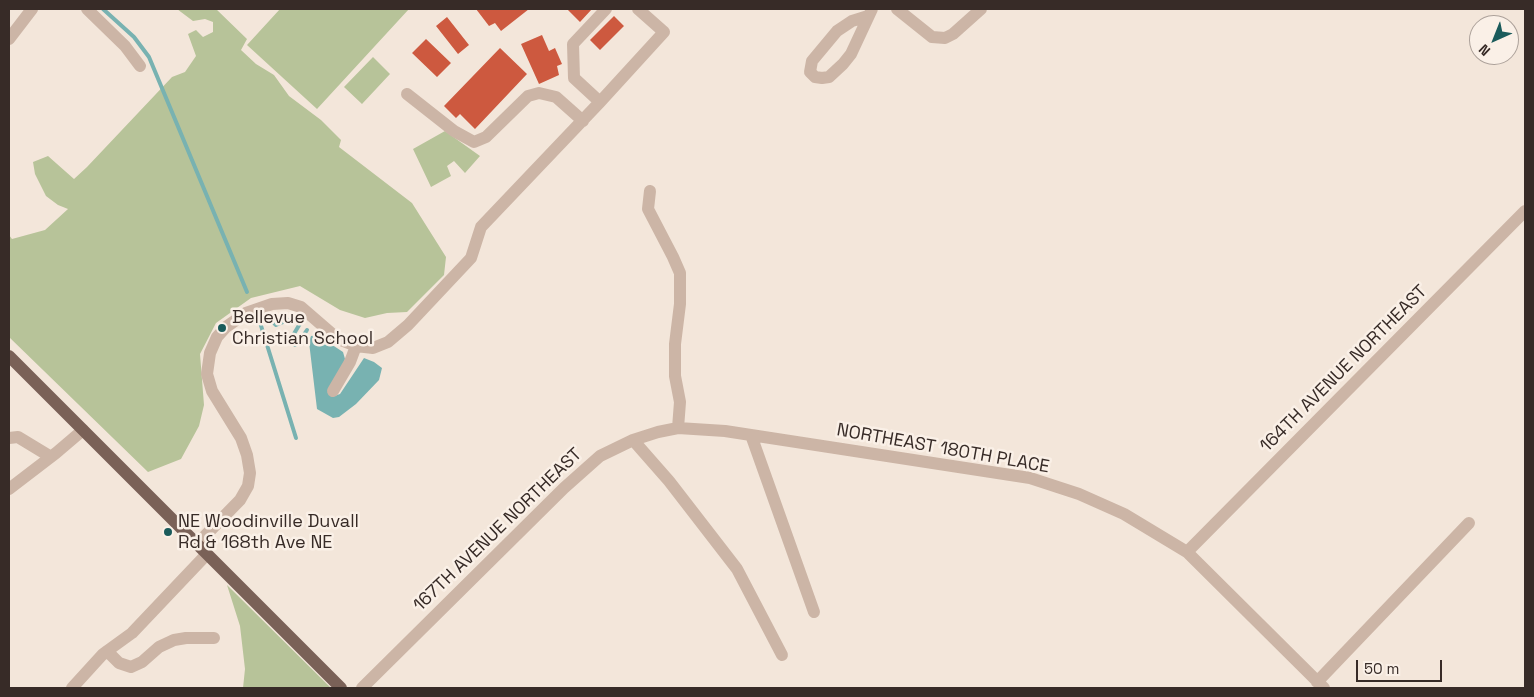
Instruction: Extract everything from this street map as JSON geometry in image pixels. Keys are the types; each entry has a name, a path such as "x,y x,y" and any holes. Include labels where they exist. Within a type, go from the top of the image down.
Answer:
{"main road":[{"path":"9,356 341,688"}],"street":[{"path":"9,40 32,9"},
{"path":"87,9 125,46 140,66"},
{"path":"600,102 574,78 573,44 606,9"},
{"path":"197,544 240,500 248,486 250,472 241,438 212,391 207,374 210,353 218,337 226,327 246,313 272,304 288,303 301,307 338,338 356,346 373,348 388,342 408,325 471,258 481,227 583,121 664,32 638,9"},
{"path":"897,9 932,37 945,38 953,34 981,9"},
{"path":"870,12 856,45 843,64 829,77 815,77 810,72 812,61 837,31 870,12"},
{"path":"407,94 454,131 474,142 486,137 528,96 539,93 556,97 583,121"},
{"path":"650,192 648,209 674,257 680,274 680,304 675,344 675,376 680,402 678,428"},
{"name":"164TH AVENUE NORTHEAST","path":"1187,552 1525,212"},
{"path":"333,391 350,362 356,346"},
{"name":"NORTHEAST 180TH PLACE","path":"678,428 725,431 1030,478 1079,494 1124,514 1187,552 1321,685"},
{"name":"167TH AVENUE NORTHEAST","path":"362,688 564,488 600,456 634,440 678,428"},
{"path":"9,489 83,430"},
{"path":"751,435 814,612"},
{"path":"9,438 18,437 51,457"},
{"path":"634,440 669,481 737,568 782,655"},
{"path":"1321,685 1470,523"},
{"path":"72,688 108,651 132,633 206,555"},
{"path":"108,651 119,663 131,667 142,662 159,647 174,640 214,638"}],"green space":[{"path":"177,9 216,9 247,39 241,50 256,64 274,75 289,96 321,120 341,140 339,147 412,203 446,257 444,275 407,312 387,313 365,318 340,310 300,286 251,298 216,323 200,354 204,405 199,426 181,459 148,472 9,337 9,235 12,239 45,230 68,209 58,205 46,196 35,174 33,162 48,156 74,179 172,77 185,72 196,56 188,34 196,30 203,37 213,32 213,22 205,19 193,21"},
{"path":"280,9 409,9 317,109 247,45"},
{"path":"373,57 390,74 362,104 344,87"},
{"path":"445,131 480,156 465,173 454,161 447,166 451,176 431,187 413,149"},
{"path":"227,585 331,688 243,688 245,669 240,626"}],"water":[{"path":"317,335 343,352 345,359 334,396 340,394 364,358 382,368 379,380 356,404 339,417 333,418 317,409 309,342 311,336"}],"building":[{"path":"476,9 529,9 501,31 495,23 489,26"},
{"path":"567,9 592,9 580,22"},
{"path":"614,16 624,26 600,50 590,40"},
{"path":"447,17 469,45 458,54 436,26"},
{"path":"542,35 549,51 555,48 562,64 557,66 559,75 539,84 521,44"},
{"path":"426,39 451,63 437,77 412,53"},
{"path":"500,48 527,74 475,129 460,114 456,118 444,106"}],"waterway":[{"path":"103,9 134,37 149,57 247,292"},
{"path":"296,438 258,316 265,315 276,325 293,318 301,322 292,337 295,345 307,330"}],"place":[{"name":"Bellevue Christian School","path":"222,328"},
{"name":"NE Woodinville Duvall Rd & 168th Ave NE","path":"168,532"}]}
